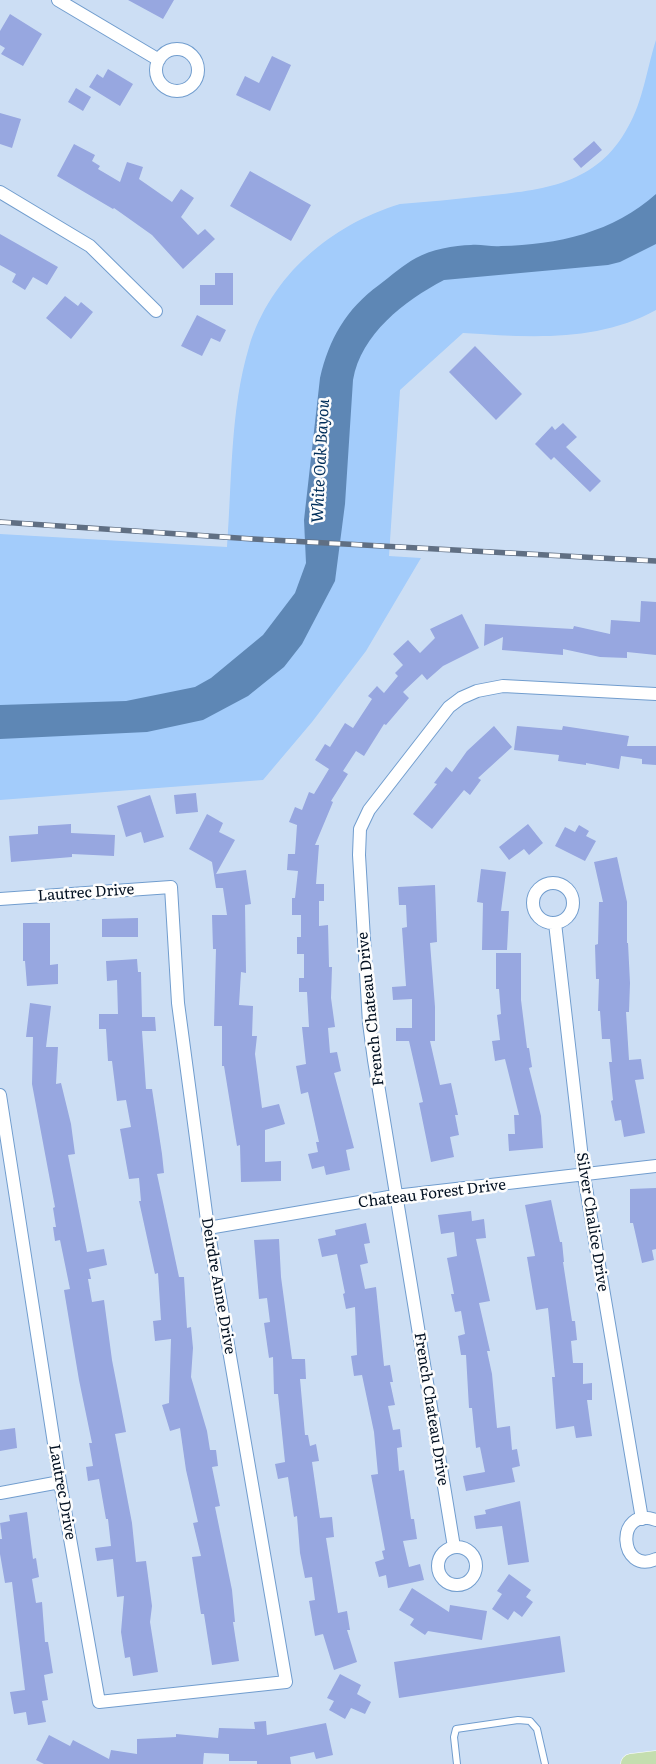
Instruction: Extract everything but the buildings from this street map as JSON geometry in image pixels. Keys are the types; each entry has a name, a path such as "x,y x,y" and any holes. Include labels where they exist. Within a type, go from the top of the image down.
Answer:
{"main road":[{"path":"631,1764 656,1761"}],"street":[{"path":"58,0 159,60"},
{"path":"0,192 90,246 156,311"},
{"name":"French Chateau Drive","path":"454,1547 395,1196 368,1003 359,855 360,829 368,810 448,706 477,690 503,686 656,694"},
{"name":"Lautrec Drive","path":"0,899 171,887"},
{"name":"Deirdre Anne Drive","path":"171,887 178,1003 208,1228 286,1682"},
{"name":"Silver Chalice Drive","path":"555,923 584,1176 642,1519"},
{"name":"Lautrec Drive","path":"0,1095 60,1482 99,1702 286,1682"},
{"name":"Chateau Forest Drive","path":"208,1228 395,1196 584,1176 656,1166"},
{"path":"0,1493 60,1482"},
{"path":"656,1520 642,1519 634,1522 628,1529 626,1545 636,1558 643,1561 656,1559"}],"lane":[{"path":"457,1764 454,1737 456,1729 518,1720 530,1720 537,1729 545,1764"}],"shaded area":[{"path":"656,40 656,310 633,321 586,333 512,336 463,333 400,390 389,556 421,558 366,651 312,722 263,780 0,800 0,534 227,547 235,421 243,371 249,347 259,321 272,297 288,276 307,256 328,239 350,225 400,204 527,191 566,181 584,173 601,161 615,146 628,127 641,95"}],"water":[{"name":"White Oak Bayou","path":"656,194 656,244 620,262 608,265 444,280 414,298 386,321 375,334 365,348 353,380 345,504 335,581 302,644 284,667 248,696 203,720 147,732 0,739 0,705 126,701 195,687 211,678 263,635 295,593 306,563 304,520 320,378 328,350 340,326 367,294 406,264 428,253 458,246 543,243 584,234 622,218"}],"railway":[{"path":"0,522 253,539 656,561"}]}
